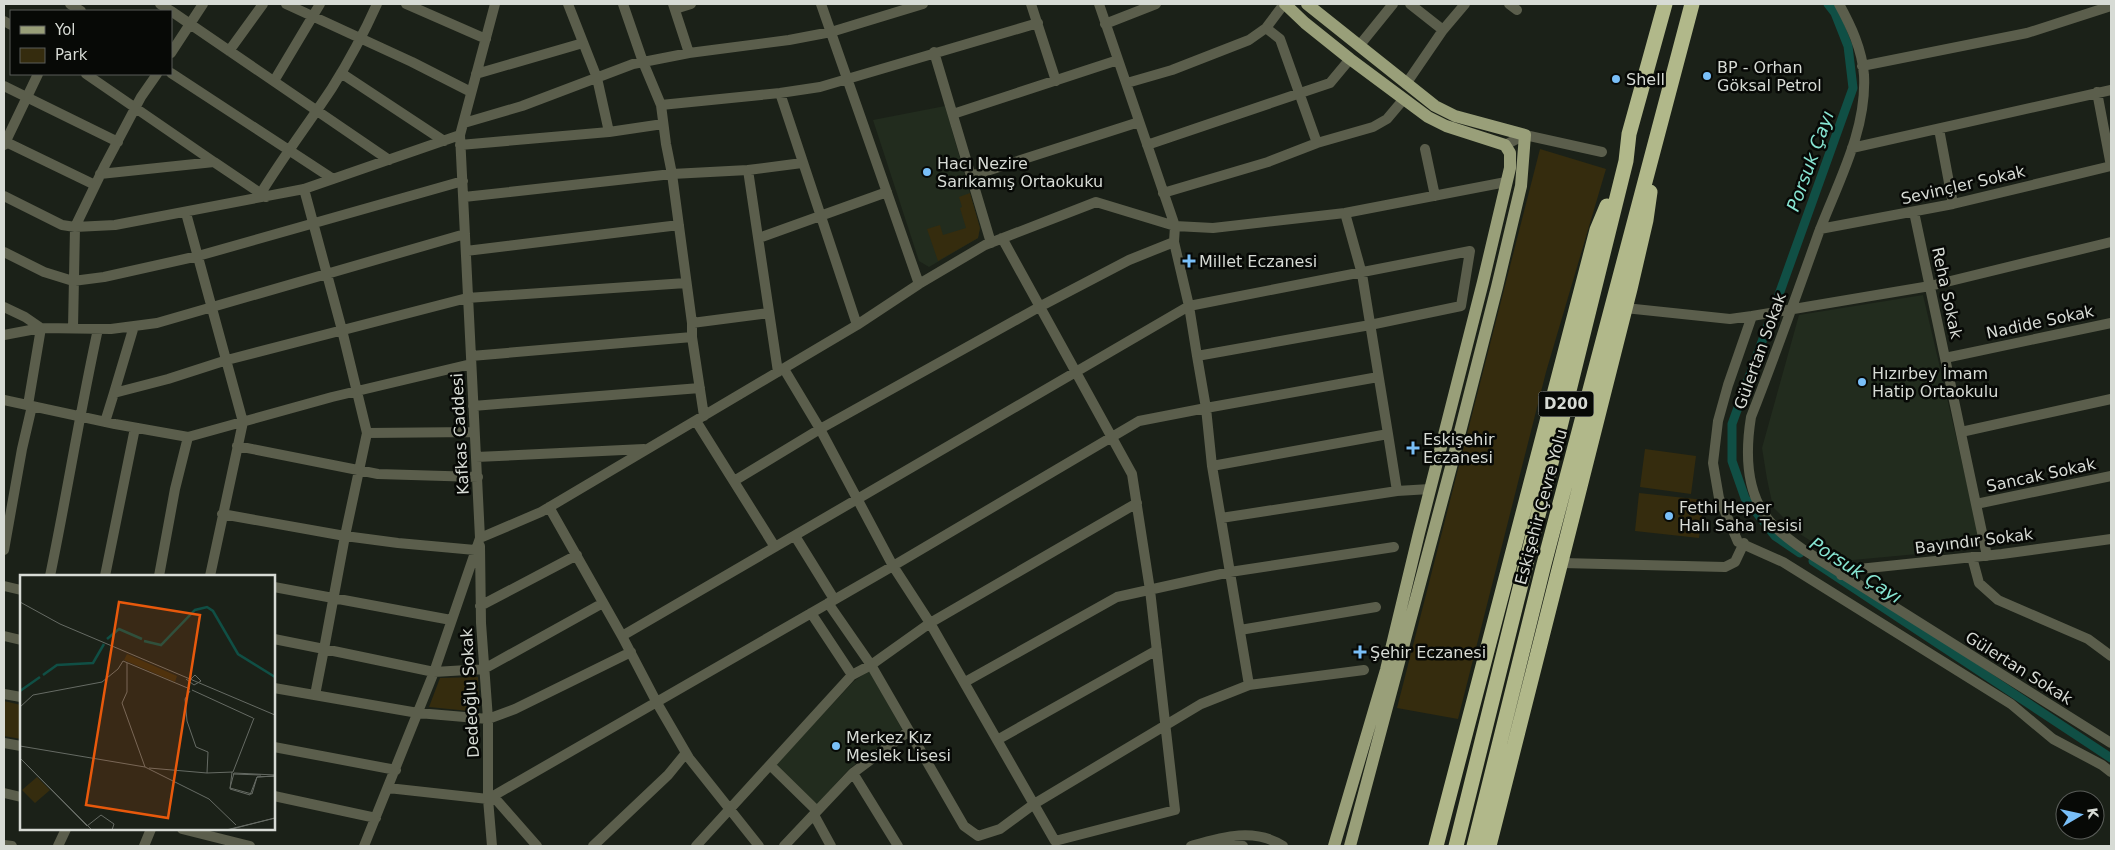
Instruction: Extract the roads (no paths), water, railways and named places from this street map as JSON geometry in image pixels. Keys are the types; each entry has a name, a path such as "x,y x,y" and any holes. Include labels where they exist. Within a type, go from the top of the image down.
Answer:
{"highway":[{"name":"Eskişehir Çevre Yolu","path":"1456,846 1626,161 1629,134 1664,4"},
{"name":"Eskişehir Çevre Yolu","path":"1474,846 1544,564 1692,4"},
{"path":"1489,846 1562,563 1646,220 1657,135"},
{"path":"1436,846 1597,230 1626,161"}],"main road":[{"path":"1284,4 1350,59 1428,117 1446,126 1505,145 1510,153 1506,182 1386,670 1334,846"},
{"path":"1307,4 1435,106 1455,116 1525,135 1521,186 1496,288 1451,467 1350,846"}],"street":[{"path":"172,51 203,4"},
{"path":"230,52 263,4"},
{"path":"286,4 361,38 471,92"},
{"path":"274,81 314,17 320,4"},
{"path":"264,195 287,150 341,72 361,38 377,4"},
{"path":"406,4 486,39"},
{"path":"429,15 433,4"},
{"name":"Kafkas Caddesi","path":"364,846 434,672 480,538 460,140 476,74 498,4"},
{"path":"568,4 597,78 609,132"},
{"path":"623,4 643,62 661,105 692,323 692,337 700,388 700,418 734,482 775,547"},
{"path":"690,53 674,6 691,4"},
{"path":"821,4 919,284"},
{"path":"464,123 522,106 643,62 831,32 923,4"},
{"path":"1031,4 1056,81"},
{"path":"1098,4 1127,83 1175,226 1174,242 1188,306 1206,408 1212,466 1249,686"},
{"path":"1105,24 1156,4"},
{"path":"1127,83 1172,70 1249,40 1266,28 1284,4"},
{"path":"1359,46 1393,4"},
{"path":"1410,4 1443,30"},
{"path":"1406,84 1443,30 1465,4"},
{"name":"Gülertan Sokak","path":"1839,4 1853,29 1862,66 1863,93 1860,117 1842,177 1820,230 1750,417 1747,445 1749,474 1757,499 1773,525 1804,550 2111,743"},
{"path":"1862,66 2027,33 2111,6"},
{"path":"172,12 389,160"},
{"path":"661,105 820,87 1038,23"},
{"path":"1266,28 1280,39 1317,143"},
{"path":"476,74 583,43"},
{"path":"934,52 991,243"},
{"path":"1147,145 1330,83 1350,59"},
{"path":"953,114 1118,60"},
{"path":"341,72 444,141"},
{"path":"172,74 333,179"},
{"path":"38,75 5,144 95,185"},
{"path":"87,75 264,195"},
{"path":"73,328 75,227 100,174 135,109 156,75"},
{"path":"4,86 118,142"},
{"path":"1852,148 2111,90"},
{"path":"2097,92 2111,166"},
{"path":"780,93 857,325"},
{"path":"1163,193 1268,162 1317,143 1373,127 1387,118 1403,100"},
{"path":"971,176 1139,122"},
{"path":"4,196 62,225 75,227 115,225 186,213 264,195 304,189 444,141 609,132 663,124"},
{"path":"1939,129 1953,204"},
{"path":"1505,145 1525,135 1602,152"},
{"path":"1425,149 1435,196"},
{"path":"100,174 214,162"},
{"path":"464,197 672,174 748,170 802,163"},
{"name":"Sevinçler Sokak","path":"1820,230 1953,204 2111,166"},
{"path":"748,170 769,313 781,370 820,429 856,500 893,566 965,682 1055,841 1175,810 1150,590 1132,474 1077,371 1002,238"},
{"path":"4,252 44,272 73,281 104,277 198,256 463,181"},
{"path":"480,538 549,507 857,325 919,284 991,243 1096,202 1175,226 1213,228 1345,213 1506,182"},
{"path":"304,189 328,275 367,433 332,599 315,696"},
{"path":"759,238 887,192"},
{"name":"Reha Sokak","path":"1914,212 1987,556"},
{"path":"186,213 227,360 242,422 222,514 213,575"},
{"path":"1345,213 1362,274 1397,492"},
{"path":"466,251 678,225"},
{"path":"4,335 40,328 98,329 157,323 465,234"},
{"path":"734,482 820,429 1041,306 1129,260 1174,242"},
{"path":"1625,308 1730,320 1930,286 2111,242"},
{"path":"622,636 1188,306 1362,274 1470,251 1461,306 1370,325 1197,356"},
{"path":"114,393 168,379 227,360 467,298 686,283"},
{"path":"4,307 25,317 40,328"},
{"path":"692,323 769,313"},
{"path":"1752,316 1728,385 1718,421 1713,463 1719,498 1738,542 1744,543 1783,562 1815,584 2010,704 2053,739 2102,765 2111,772"},
{"name":"Nadide Sokak","path":"1945,358 2111,323"},
{"path":"105,422 134,326"},
{"path":"4,550 30,405 40,328"},
{"path":"50,575 69,482 79,416 98,329"},
{"path":"4,400 188,438 471,360 692,337"},
{"path":"388,788 491,798 893,566 1139,421 1378,377"},
{"path":"473,406 700,388"},
{"path":"1961,432 2111,399"},
{"path":"105,575 134,428"},
{"path":"367,433 474,432"},
{"path":"1212,466 1388,434"},
{"path":"159,575 188,438"},
{"path":"237,446 378,474 478,477"},
{"path":"476,457 648,449"},
{"name":"Sancak Sokak","path":"1976,504 2111,476"},
{"path":"1221,518 1397,492 1430,489"},
{"path":"696,846 852,676 871,665 930,623 1137,503"},
{"path":"549,507 686,753 728,809 759,846"},
{"path":"222,514 345,536 475,550"},
{"path":"795,536 831,601 871,665 964,826 978,836 1000,829 1034,804 1201,704 1249,686 1364,670"},
{"name":"Dedeoğlu Sokak","path":"480,538 480,606 488,719 492,846"},
{"name":"Bayındır Sokak","path":"1841,574 1859,569 1987,556 2111,540"},
{"path":"1562,563 1725,567 1736,562 1744,543"},
{"path":"965,682 1117,597 1230,572 1394,546"},
{"path":"480,606 576,555"},
{"path":"1972,557 1979,583 1998,600 2088,639 2111,656"},
{"path":"4,586 20,590"},
{"path":"275,587 451,620"},
{"path":"275,639 434,672 484,669 603,603"},
{"path":"1240,630 1376,606"},
{"path":"811,613 852,676"},
{"path":"4,636 20,640"},
{"path":"997,740 1157,650"},
{"path":"275,688 418,713 488,719 516,709 631,652"},
{"path":"4,694 20,698"},
{"path":"784,846 853,773 909,731"},
{"path":"4,743 20,746"},
{"path":"275,747 396,770"},
{"path":"593,846 668,775 686,753"},
{"path":"770,764 815,813 831,846"},
{"path":"853,773 898,846"},
{"path":"4,794 20,797"},
{"path":"275,796 376,818"},
{"path":"491,798 537,846"},
{"path":"58,846 66,830"},
{"path":"144,846 150,830"},
{"path":"186,830 250,846"},
{"path":"1191,846 1219,838 1240,835 1260,836 1283,846"},
{"path":"4,845 12,846"},
{"path":"1204,846 1243,846"}],"waterway":[{"name":"Porsuk Çayı","path":"1777,300 1853,88 1848,46 1835,13 1828,4"},
{"name":"Porsuk Çayı","path":"1768,325 1732,424 1732,461 1745,498 1775,536 1800,553"},
{"name":"Porsuk Çayı","path":"1813,561 2111,758"}],"place":[{"name":"BP - Orhan Göksal Petrol","path":"1707,76"},
{"name":"Shell","path":"1616,79"},
{"name":"Hacı Nezire Sarıkamış Ortaokuku","path":"927,172"},
{"name":"Millet Eczanesi","path":"1189,261"},
{"name":"Hızırbey İmam Hatip Ortaokulu","path":"1862,382"},
{"name":"Eskişehir Eczanesi","path":"1413,448"},
{"name":"Fethi Heper Halı Saha Tesisi","path":"1669,516"},
{"name":"Şehir Eczanesi","path":"1360,652"},
{"name":"Merkez Kız Meslek Lisesi","path":"836,746"}]}
